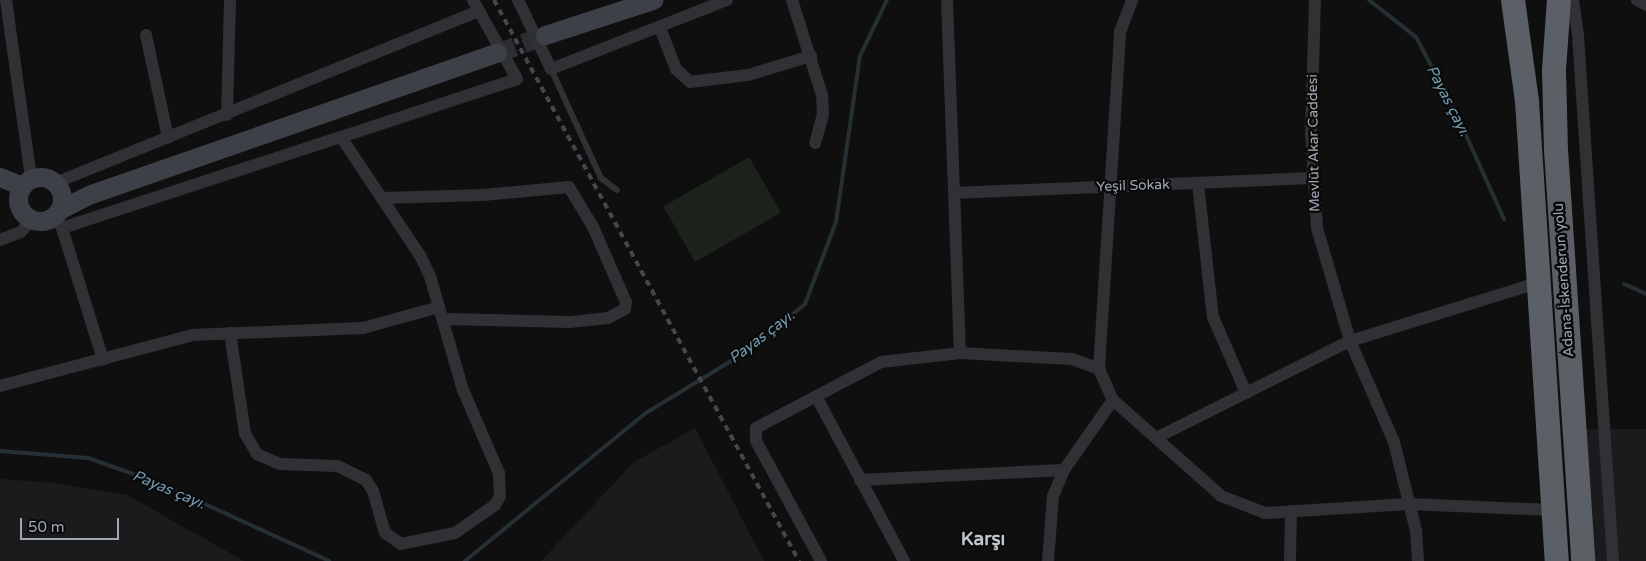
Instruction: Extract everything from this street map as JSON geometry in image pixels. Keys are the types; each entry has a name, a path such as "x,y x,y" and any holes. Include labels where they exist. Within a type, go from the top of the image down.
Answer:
{"highway":[{"path":"1513,0 1527,101 1541,282 1557,561"},
{"name":"Adana-İskenderun yolu","path":"1559,0 1554,70 1560,232 1583,561"}],"main road":[{"path":"545,35 653,0"},
{"path":"27,182 18,205 31,220 43,222 59,218 91,194 497,53"},
{"path":"0,177 27,182 44,178 58,187 91,194"},
{"path":"58,187 59,218"}],"street":[{"path":"6,0 27,182"},
{"path":"227,114 230,0"},
{"path":"518,0 551,69 660,28 727,0"},
{"path":"792,0 811,56 823,104 814,143"},
{"path":"947,0 960,354"},
{"path":"1132,0 1120,32 1099,369 1113,400 1221,496 1265,513 1410,504 1554,510"},
{"path":"1573,0 1578,34 1613,561"},
{"path":"1638,0 1646,5"},
{"path":"58,187 476,6 517,79 342,137 59,218 103,360"},
{"name":"Mevlüt Akar Caddesi","path":"1315,6 1312,178 1317,228 1350,341 1394,442 1416,531 1418,561"},
{"path":"660,28 676,69 690,82 748,75 811,56"},
{"path":"146,35 168,138"},
{"path":"230,333 245,433 257,454 280,464 337,466 366,480 373,491 386,533 393,541 410,544 455,533 495,505 500,496 499,473 463,390 444,320 421,257 342,137"},
{"name":"Yeşil Sokak","path":"954,193 1312,178"},
{"path":"1198,184 1213,317 1246,393"},
{"path":"383,198 483,195 569,187 593,227 626,302 625,309 608,318 571,322 444,320"},
{"path":"0,240 21,232 31,220"},
{"path":"1156,438 1350,341 1541,282"},
{"path":"0,386 103,360 166,340 230,333 364,328 439,307"},
{"path":"821,561 754,434 761,424 881,362 960,354 1072,359 1099,369"},
{"path":"816,396 904,561"},
{"path":"1048,561 1053,496 1064,470 1113,400"},
{"path":"860,480 1064,470"},
{"path":"1290,561 1292,511"}],"lane":[{"path":"551,69 601,178 617,190"}],"shaded area":[{"path":"749,157 781,212 695,262 663,206"},
{"path":"695,428 764,561 541,561 634,462"},
{"path":"1586,429 1646,429 1646,561 1586,561"},
{"path":"0,479 54,483 127,495 244,561 0,561"}],"waterway":[{"name":"Payas çayı.","path":"465,561 646,413 752,348 805,304 836,222 860,56 887,0"},
{"name":"Payas çayı.","path":"1369,0 1416,37 1455,111 1504,219"},
{"path":"1624,284 1646,294"},
{"name":"Payas çayı.","path":"0,451 88,458 159,483 329,561"}],"tunnel":[{"path":"497,53 545,35"}],"railway":[{"path":"494,0 799,561"}],"district":[{"name":"Karşı","path":"983,540"}]}
